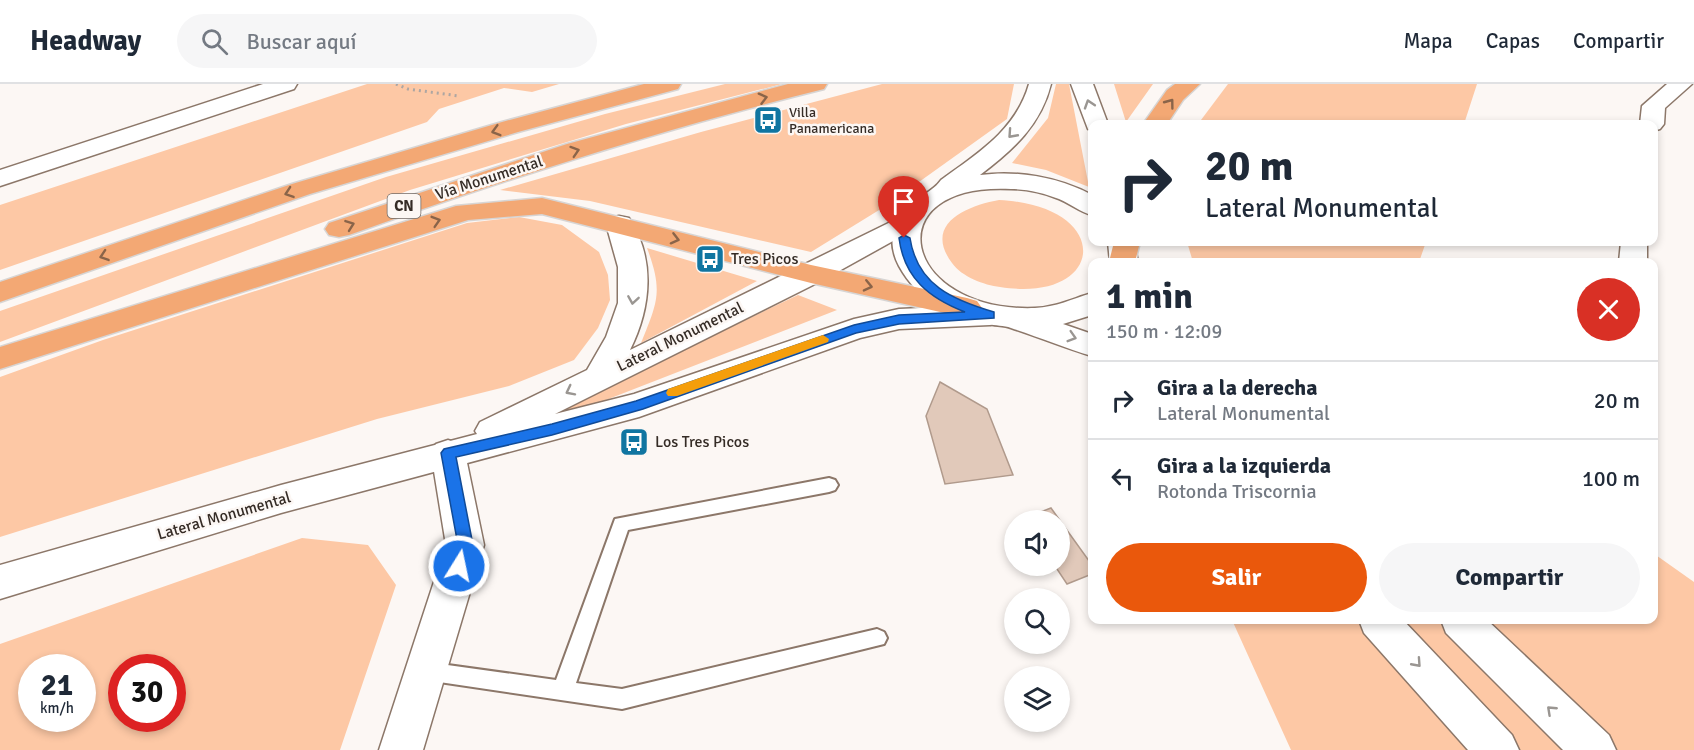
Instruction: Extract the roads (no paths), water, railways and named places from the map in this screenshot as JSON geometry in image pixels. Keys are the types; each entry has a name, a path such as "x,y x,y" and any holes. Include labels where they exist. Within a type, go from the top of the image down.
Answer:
{"highway":[{"path":"0,292 301,189 650,84"},
{"path":"572,109 670,84"},
{"name":"Vía Monumental","path":"0,357 423,199 629,134 816,84"},
{"path":"1158,120 1175,95 1189,84"},
{"path":"0,357 465,212 542,206 811,274 989,314"}],"street":[{"path":"0,178 286,84"},
{"path":"1040,84 1027,118 1002,146 931,199 911,220 904,238 907,258 919,277 939,295 989,314 1088,344"},
{"path":"1083,84 1095,120"},
{"path":"1652,120 1654,106 1681,84"},
{"path":"931,199 958,186 991,181 1026,182 1060,190 1088,205"},
{"name":"Lateral Monumental","path":"448,453 600,376 811,274 911,220"},
{"path":"600,376 622,339 636,299 631,254 619,224"},
{"name":"Lateral Monumental","path":"0,582 281,499 448,453 552,430 639,405 854,329 899,319 989,314 1052,317 1088,305"},
{"path":"401,750 465,545 448,453"},
{"path":"1382,624 1497,750"},
{"path":"1464,624 1517,678 1594,750"}],"lane":[{"path":"563,691 621,524 829,485"},
{"path":"426,672 622,699 877,638"}],"place":[{"name":"Villa Panamericana","path":"768,120"},
{"name":"Tres Picos","path":"710,259"},
{"name":"Los Tres Picos","path":"634,442"}]}
